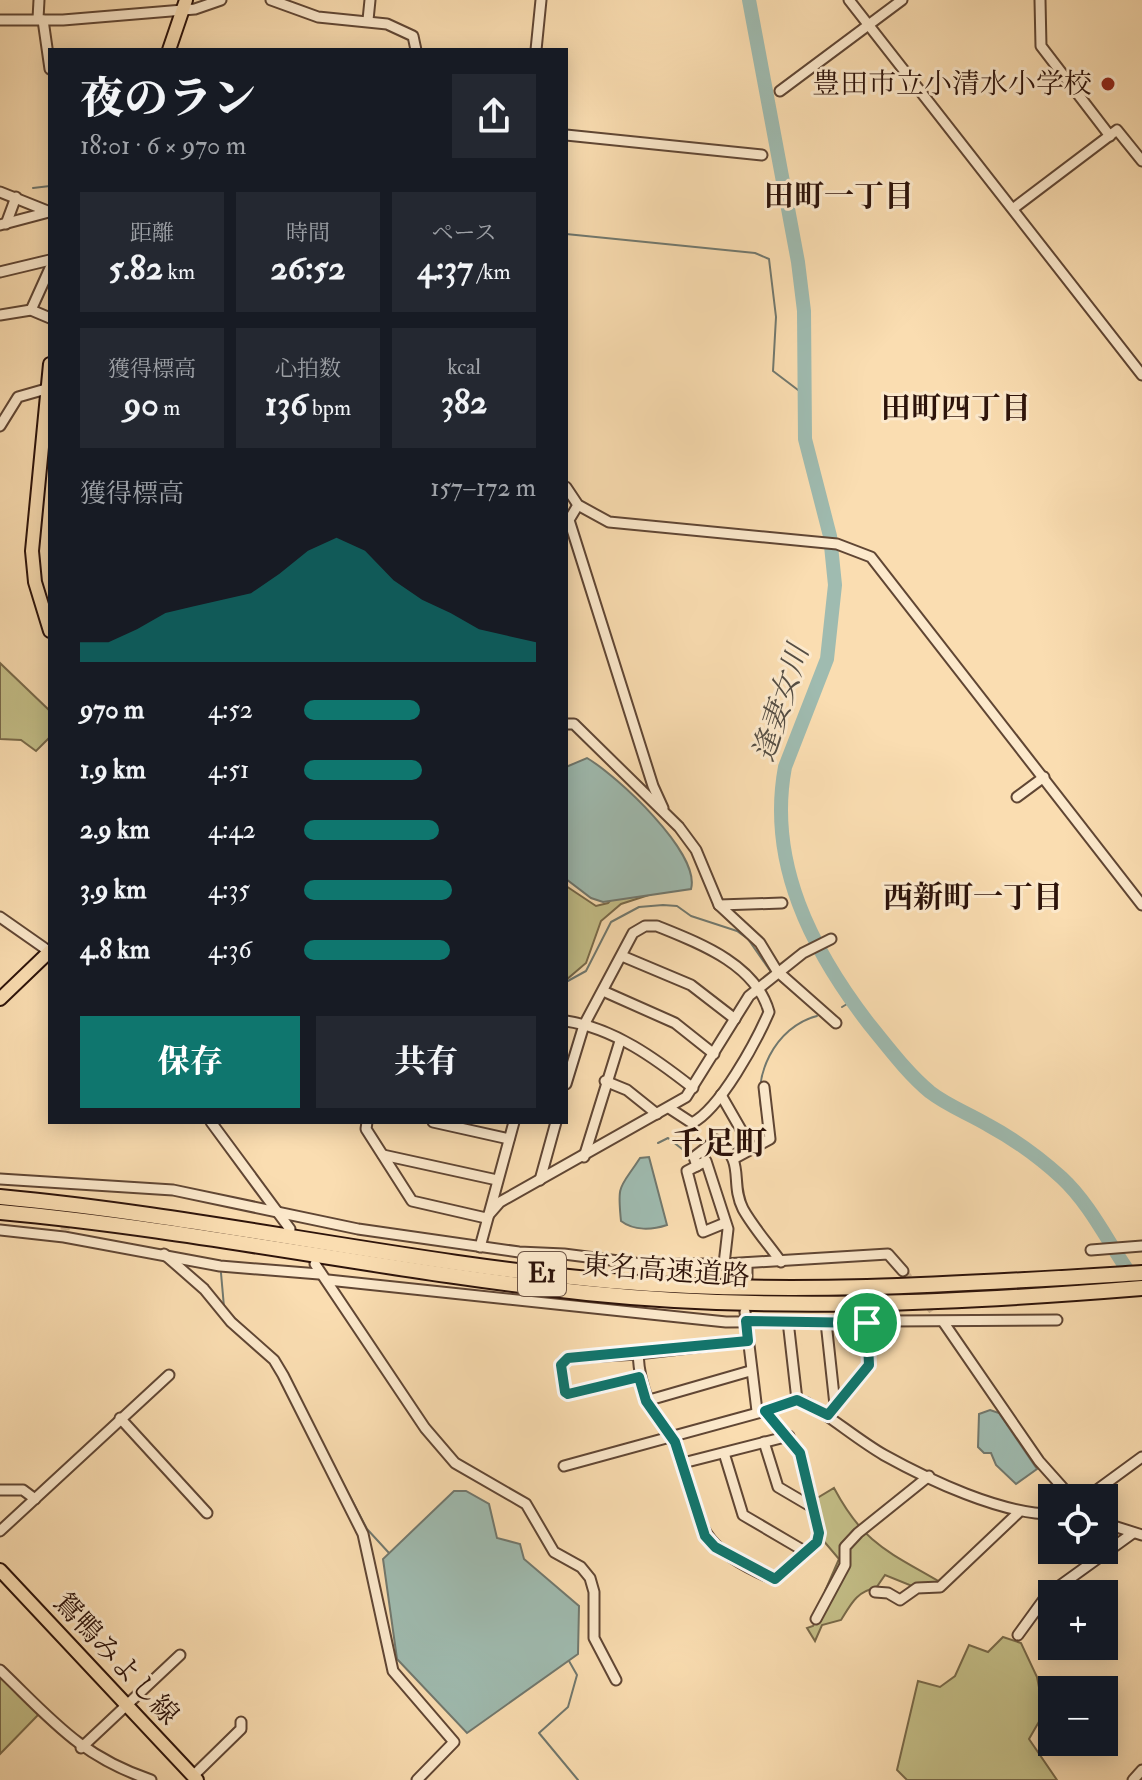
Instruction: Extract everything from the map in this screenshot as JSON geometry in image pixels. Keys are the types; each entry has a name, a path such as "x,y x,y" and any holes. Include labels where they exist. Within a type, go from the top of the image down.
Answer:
{"highway":[{"name":"東名高速道路","path":"0,1197 143,1213 506,1270 649,1284 724,1288 860,1287 1142,1273"},
{"name":"東名高速道路","path":"0,1212 141,1227 512,1283 687,1301 837,1303 1142,1288"}],"main road":[{"path":"170,48 184,4"},
{"path":"48,376 45,461 32,551 35,582 48,624"},
{"path":"0,999 48,953"},
{"name":"鴛鴨みよし線","path":"0,1570 195,1778"}],"street":[{"path":"39,0 48,58"},
{"path":"0,20 41,20 184,4 195,9 221,0"},
{"path":"271,0 318,17 368,20 408,32 413,36 416,48"},
{"path":"368,20 370,0"},
{"path":"536,48 541,0"},
{"path":"849,0 1142,375"},
{"path":"780,91 902,0"},
{"path":"1040,0 1041,46 1110,136"},
{"path":"1014,208 1117,130 1142,161"},
{"path":"568,135 762,155"},
{"path":"0,192 48,211"},
{"path":"3,224 16,197"},
{"path":"3,224 48,213"},
{"path":"0,272 48,260"},
{"path":"31,310 48,272"},
{"path":"0,315 31,310 48,317"},
{"path":"0,426 18,397 46,389"},
{"path":"568,490 578,505 609,522 849,546 881,565 1142,905"},
{"path":"578,505 569,520 653,786 664,811"},
{"path":"568,724 574,724 664,811 696,850 719,905 760,943 777,971 836,1023"},
{"path":"1017,797 1044,777"},
{"path":"719,905 782,903"},
{"path":"0,917 48,950"},
{"path":"568,1077 584,1025 636,931 657,926 705,947 761,988 769,1012 721,1095 695,1122 688,1122 669,1108"},
{"path":"486,1218 500,1202 669,1108 693,1088 749,996 777,971 831,939"},
{"path":"622,956 691,985 735,1019"},
{"path":"603,991 675,1023 714,1054"},
{"path":"568,1021 642,1049 693,1088"},
{"path":"584,1157 605,1081 620,1041"},
{"path":"605,1081 627,1090 657,1114"},
{"path":"735,1158 768,1142 771,1134 764,1104 764,1087"},
{"path":"721,1095 752,1149"},
{"path":"213,1124 290,1229"},
{"path":"367,1124 366,1129 412,1201 486,1218"},
{"path":"442,1124 509,1139"},
{"path":"480,1247 513,1124"},
{"path":"540,1180 555,1124"},
{"path":"697,1166 694,1157 716,1140 735,1158 741,1206 781,1262"},
{"path":"383,1155 497,1180"},
{"path":"724,1264 725,1223 706,1161 687,1171 703,1232 725,1223"},
{"path":"0,1179 173,1190 358,1229 480,1247 642,1264 781,1262 888,1254 903,1271"},
{"path":"68,1196 69,1183"},
{"path":"0,1230 64,1234 220,1266 320,1273 639,1315 746,1316 788,1321 867,1323 1057,1320"},
{"path":"1091,1250 1139,1247"},
{"path":"164,1254 274,1360 356,1518 393,1671 454,1742 417,1780"},
{"path":"747,1263 747,1278"},
{"path":"320,1273 425,1428 455,1463 526,1504 554,1552 581,1567 590,1578 594,1592 594,1638 616,1680"},
{"path":"934,1312 1039,1461 1060,1484"},
{"path":"638,1354 639,1377 646,1401 670,1436 683,1463 699,1525 715,1547 773,1579 819,1538 800,1453 789,1436 761,1411 750,1371 746,1316"},
{"path":"788,1321 797,1400"},
{"path":"826,1322 835,1405"},
{"path":"828,1415 869,1365 867,1323"},
{"path":"639,1377 568,1394 565,1392 561,1365 568,1358 638,1354 748,1341"},
{"path":"646,1401 750,1371"},
{"path":"0,1531 169,1375"},
{"path":"564,1466 797,1400 828,1415 885,1455 929,1476 1018,1513 1038,1514"},
{"path":"120,1418 207,1513"},
{"path":"683,1463 789,1436"},
{"path":"764,1442 778,1487 812,1507"},
{"path":"724,1453 743,1515 806,1552"},
{"path":"1105,1484 1142,1457"},
{"path":"816,1619 845,1565 845,1547 929,1476"},
{"path":"0,1490 23,1490 35,1499"},
{"path":"875,1592 888,1593 900,1600 917,1588 945,1584 1018,1513"},
{"path":"1118,1528 1138,1534"},
{"path":"1018,1635 1047,1595 1138,1534"},
{"path":"81,1748 180,1655"},
{"path":"0,1670 81,1748 120,1770 151,1780"},
{"path":"195,1778 241,1729 241,1722"},
{"path":"1133,1780 1142,1770"}],"shaded area":[{"path":"0,663 48,709 48,739 36,751 21,740 0,739"},
{"path":"587,758 635,797 654,816 683,856 691,874 691,889 603,902 591,898 568,881 568,766"},
{"path":"568,887 596,906 608,903 621,889 649,895 621,904 601,921 586,963 568,978"},
{"path":"649,1157 667,1225 637,1228 621,1221 620,1192 640,1158"},
{"path":"990,1410 999,1413 1037,1469 1016,1484 996,1465 991,1453 984,1453 978,1447 979,1414"},
{"path":"834,1488 856,1522 878,1544 940,1582 912,1586 885,1575 876,1588 855,1599 841,1620 822,1625 815,1641 807,1628 813,1626 829,1599 825,1591 839,1559 822,1539 814,1500"},
{"path":"454,1491 466,1491 489,1504 497,1538 520,1544 524,1559 579,1606 578,1654 467,1733 397,1659 383,1559"},
{"path":"1003,1637 1021,1643 1038,1682 1038,1723 1029,1739 1057,1780 907,1780 897,1770 918,1681 940,1687 955,1676 969,1645 988,1652"},
{"path":"0,1677 39,1714 0,1754"}],"waterway":[{"name":"逢妻女川","path":"749,0 798,262 804,311 805,439 830,536 835,585 827,659 785,767 781,803 789,871 799,904 829,966 848,996 898,1060 937,1097 1007,1136 1062,1178 1083,1202 1136,1282"},
{"path":"33,188 48,186"},
{"path":"568,234 755,253 769,259 776,317 773,371 802,393"},
{"path":"568,981 586,971 611,922 639,907 663,905 677,906 691,916 737,931 748,939 771,972"},
{"path":"778,979 820,1015"},
{"path":"842,1007 852,1001"},
{"path":"764,1118 760,1087 770,1056 789,1031 817,1016"},
{"path":"658,1143 668,1138 691,1156"},
{"path":"728,1145 740,1151"},
{"path":"221,1273 224,1307"},
{"path":"228,1312 270,1351"},
{"path":"278,1358 367,1529 389,1553"},
{"path":"569,1661 577,1675 568,1707 539,1733 578,1780"}],"tunnel":[{"path":"65,1230 68,1196"},
{"path":"903,1271 934,1312"}],"place":[{"name":"豊田市立小清水小学校","path":"1108,84"}],"district":[{"name":"田町一丁目","path":"839,196"},
{"name":"田町四丁目","path":"956,408"},
{"name":"西新町一丁目","path":"973,897"},
{"name":"千足町","path":"719,1144"}],"route":[{"path":"746,1321 867,1323 869,1365 828,1415 797,1400 765,1411 797,1446 819,1533 817,1542 775,1579 715,1547 705,1536 675,1442 646,1401 639,1377 568,1394 565,1392 561,1365 568,1358 638,1354 748,1341 746,1321"}]}
